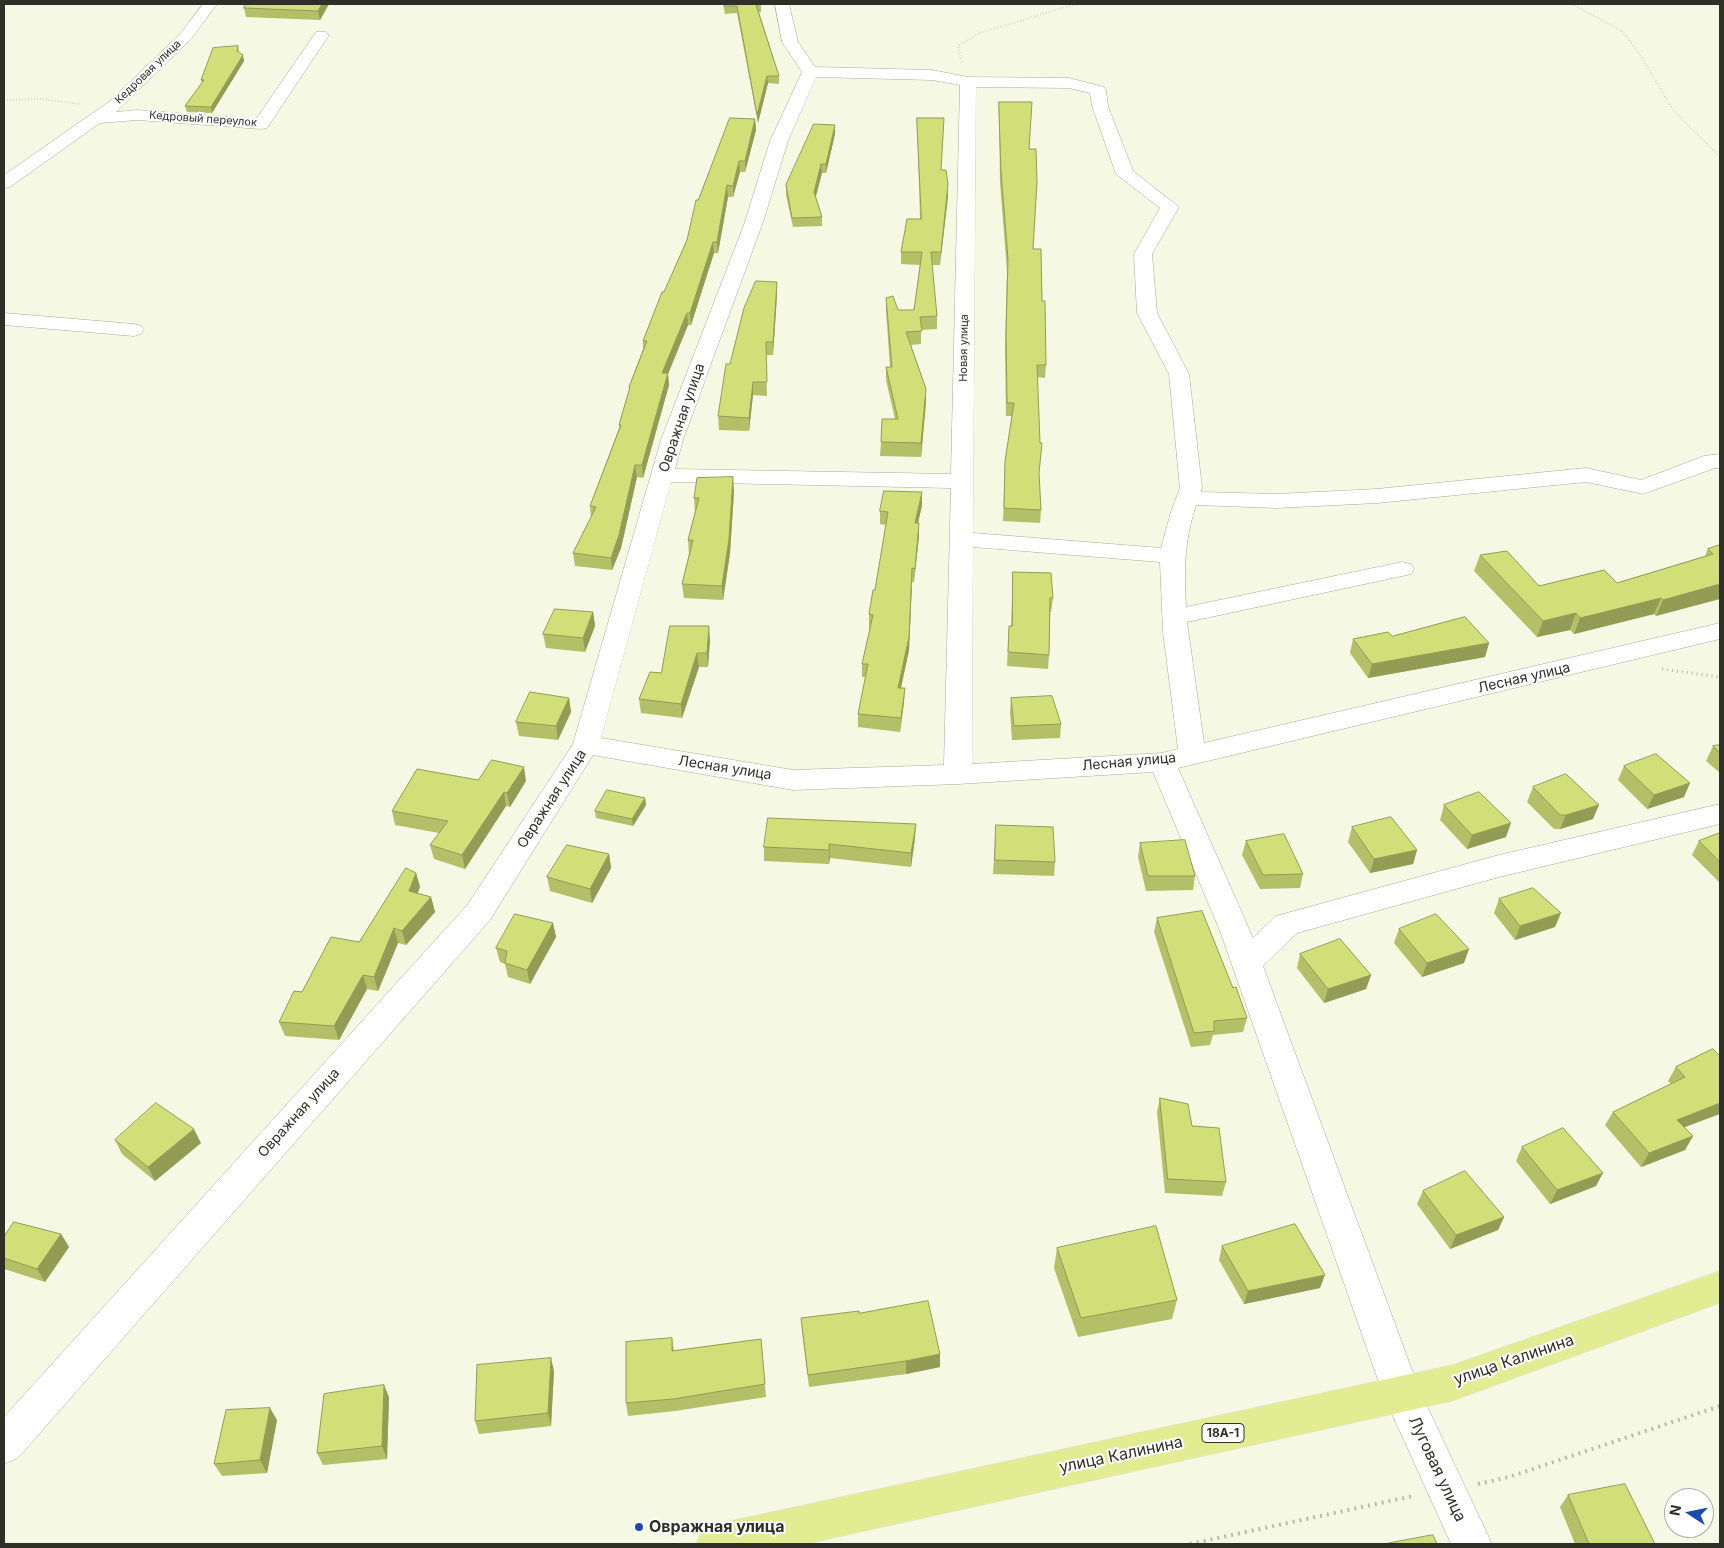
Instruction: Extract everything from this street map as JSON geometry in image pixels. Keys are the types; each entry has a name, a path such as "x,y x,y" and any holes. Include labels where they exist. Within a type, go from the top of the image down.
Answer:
{"main road":[{"name":"улица Калинина","path":"716,1544 1452,1383 1720,1287"}],"street":[{"name":"Кедровая улица","path":"4,183 116,104 186,36 210,4"},
{"path":"782,4 790,42 810,72 932,75 968,82"},
{"name":"Кедровый переулок","path":"98,118 137,115 261,124 321,35"},
{"name":"Овражная улица","path":"4,1444 479,912 586,745 672,440 754,222 779,141 810,72"},
{"name":"Новая улица","path":"958,774 968,82"},
{"name":"Луговая улица","path":"968,82 1069,83 1098,90 1100,106 1125,174 1170,207 1143,254 1146,313 1179,374 1192,488 1186,498 1172,556 1177,759 1235,931 1402,1394 1472,1544"},
{"path":"4,319 134,330"},
{"path":"1186,498 1277,501 1377,496 1586,475 1643,487 1712,461 1720,461"},
{"path":"662,475 962,481"},
{"path":"961,540 1172,556"},
{"path":"1175,617 1402,569"},
{"name":"Лесная улица","path":"586,745 793,780 958,774 1177,759 1720,631"},
{"path":"1247,962 1287,924 1499,866 1720,814"}],"path":[{"path":"968,82 958,46 980,33 1076,4"},
{"path":"1572,4 1622,31 1641,56 1672,110 1720,157"},
{"path":"4,100 54,98 84,105 98,118"},
{"path":"1629,653 1663,669 1720,677"}],"building":[{"path":"246,4 322,4 318,11 244,8"},
{"path":"724,4 761,4 756,5 779,76 767,76 757,115 737,6 725,6"},
{"path":"238,46 237,51 243,55 211,107 185,106 204,80 201,80 213,48"},
{"path":"999,102 1032,102 1029,149 1036,149 1037,182 1033,249 1041,249 1042,301 1045,301 1046,365 1037,365 1040,443 1042,443 1039,473 1041,510 1004,508 1005,461 1014,403 1007,403 1008,259 1001,171"},
{"path":"730,118 755,119 745,161 739,161 733,186 727,185 717,242 713,242 690,313 687,313 662,373 668,373 642,465 635,465 619,535 611,558 573,553 596,507 590,506 621,425 619,425 629,387 647,341 643,341 662,292 664,292 687,240 696,200 698,200"},
{"path":"917,118 944,118 941,170 946,170 948,184 941,252 931,252 937,316 920,317 922,331 906,332 926,389 921,443 881,442 882,419 898,419 886,367 892,367 886,298 893,296 898,310 914,310 922,252 901,252 907,219 921,219"},
{"path":"814,124 835,125 826,164 821,164 814,192 822,217 792,218 786,185"},
{"path":"756,281 777,282 773,342 766,342 767,382 753,382 749,418 718,416 726,364 730,364 744,308"},
{"path":"733,477 729,539 722,586 682,584 693,540 688,540 699,498 694,498 697,478"},
{"path":"884,491 922,492 915,523 919,523 915,569 912,568 909,637 898,688 905,688 901,718 858,714 868,664 862,664 873,615 869,614 873,590 875,590 888,512 880,511"},
{"path":"1720,545 1720,584 1663,600 1661,598 1580,618 1576,613 1543,621 1480,555 1507,551 1539,586 1604,570 1617,583 1713,554 1708,549"},
{"path":"1013,572 1051,573 1053,598 1050,598 1049,655 1008,652 1009,626 1012,626"},
{"path":"555,609 593,612 583,638 543,634"},
{"path":"1465,617 1489,643 1372,664 1353,639 1388,632 1392,636"},
{"path":"670,626 709,626 707,653 697,653 681,704 639,699 650,672 661,673"},
{"path":"530,692 569,698 556,726 516,722"},
{"path":"1052,696 1061,724 1014,726 1011,698"},
{"path":"1720,745 1720,753 1713,746"},
{"path":"1656,754 1690,783 1654,795 1624,766"},
{"path":"492,760 524,767 507,793 504,792 462,855 430,845 448,821 392,811 417,769 478,780"},
{"path":"1566,774 1599,805 1560,815 1533,787"},
{"path":"607,790 645,798 632,819 595,811"},
{"path":"1479,792 1511,823 1472,835 1444,805"},
{"path":"1391,817 1417,850 1374,859 1352,827"},
{"path":"768,818 916,824 911,853 829,844 829,850 764,847"},
{"path":"996,825 1053,827 1055,862 995,860"},
{"path":"1720,833 1720,862 1699,841"},
{"path":"1284,834 1303,874 1263,875 1246,841"},
{"path":"1185,840 1195,876 1148,876 1140,843"},
{"path":"567,845 609,854 590,889 547,877"},
{"path":"406,868 416,873 409,891 431,897 402,931 394,928 374,977 363,975 334,1026 279,1022 294,991 302,992 331,937 359,942"},
{"path":"1533,888 1561,913 1520,926 1499,899"},
{"path":"1202,911 1233,988 1236,987 1247,1018 1214,1021 1214,1031 1194,1033 1157,918"},
{"path":"515,914 553,923 527,970 505,963 507,951 496,948"},
{"path":"1436,914 1469,949 1427,963 1399,929"},
{"path":"1340,939 1371,975 1328,989 1300,954"},
{"path":"1713,1049 1720,1056 1720,1103 1677,1120 1693,1136 1649,1153 1613,1112 1685,1077 1676,1067"},
{"path":"1160,1098 1188,1104 1192,1126 1219,1128 1226,1182 1168,1179"},
{"path":"156,1103 194,1129 148,1167 115,1140"},
{"path":"1563,1128 1603,1173 1557,1190 1522,1147"},
{"path":"1465,1171 1504,1217 1456,1235 1423,1191"},
{"path":"14,1222 61,1234 37,1269 4,1258 4,1237"},
{"path":"1295,1224 1325,1275 1248,1291 1222,1246"},
{"path":"1156,1226 1177,1300 1081,1318 1057,1248"},
{"path":"928,1301 940,1354 906,1361 808,1375 801,1318 859,1311 859,1313"},
{"path":"672,1338 672,1351 761,1339 765,1384 673,1399 626,1403 626,1342"},
{"path":"551,1358 548,1413 475,1421 477,1365"},
{"path":"384,1385 382,1446 317,1453 324,1394"},
{"path":"270,1408 260,1460 214,1464 226,1410"},
{"path":"1625,1484 1655,1544 1589,1544 1568,1495"},
{"path":"1433,1535 1437,1544 1384,1544"}],"place":[{"name":"Овражная улица","path":"639,1527"}]}
